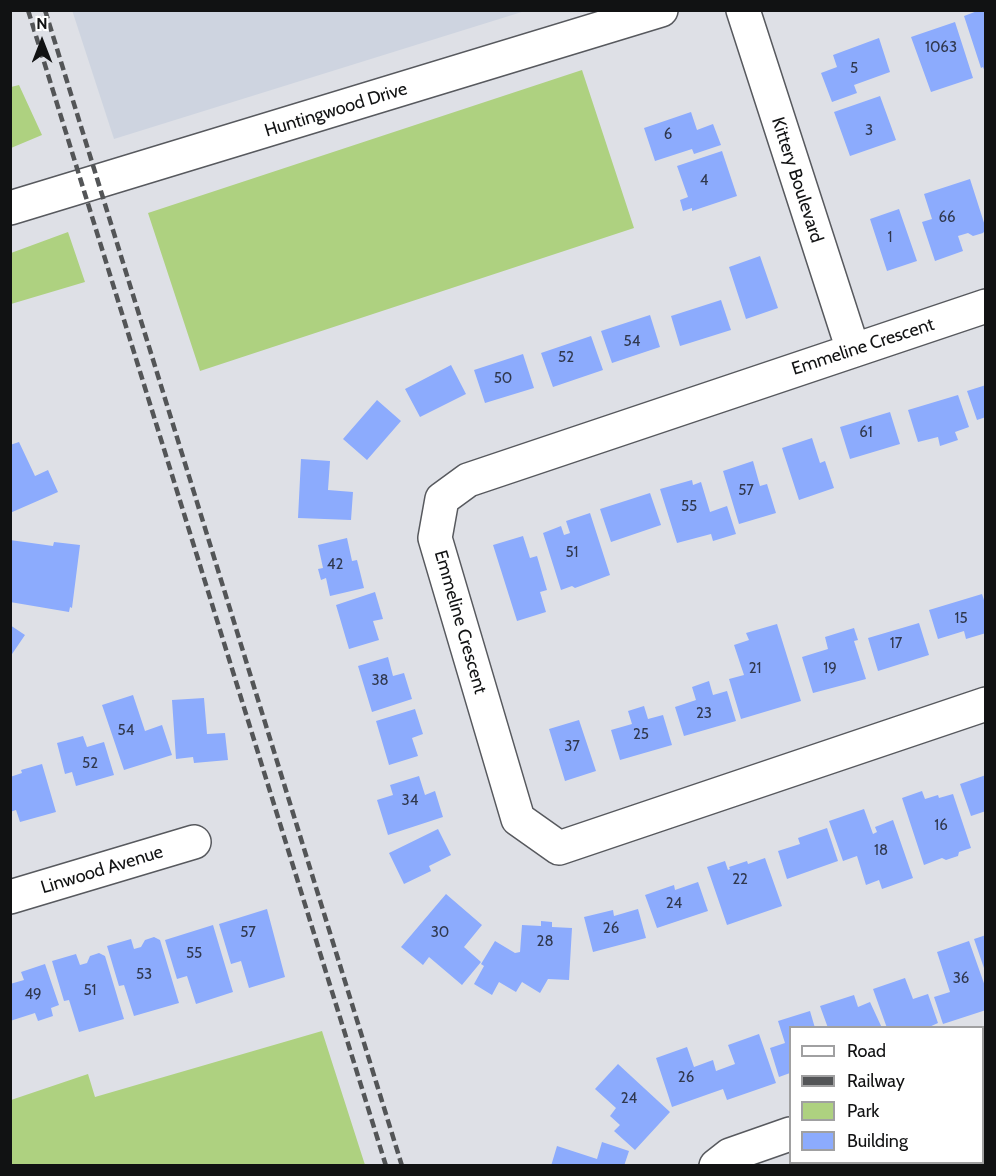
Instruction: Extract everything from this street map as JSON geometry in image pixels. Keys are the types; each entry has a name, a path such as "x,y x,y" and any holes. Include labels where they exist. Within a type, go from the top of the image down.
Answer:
{"street":[{"name":"Huntingwood Drive","path":"10,208 661,10"},
{"name":"Kittery Boulevard","path":"742,10 853,350"},
{"name":"Emmeline Crescent","path":"986,306 468,480 442,499 435,538 518,819 559,848 986,704"},
{"name":"Linwood Avenue","path":"10,897 194,842"},
{"path":"716,1166 730,1155 789,1134"}],"shaded area":[{"path":"72,10 525,10 525,11 114,139"}],"green space":[{"path":"582,70 634,228 200,371 148,213"},
{"path":"19,85 42,135 11,148 11,87"},
{"path":"68,232 85,282 11,304 11,253"},
{"path":"322,1031 365,1165 11,1165 11,1100 88,1074 95,1097"}],"building":[{"path":"986,10 985,72 983,67 981,68 964,16"},
{"path":"955,22 973,78 931,92 911,37"},
{"path":"879,38 890,72 854,85 857,93 832,102 821,73 837,67 833,55"},
{"path":"880,96 896,140 850,156 834,112"},
{"path":"691,112 697,130 713,124 721,145 694,154 692,149 655,161 644,128"},
{"path":"722,151 737,196 692,211 692,208 683,211 680,200 688,197 677,166"},
{"path":"970,179 986,229 983,233 973,236 968,233 958,236 963,251 935,261 922,222 932,219 924,194"},
{"path":"899,209 917,261 887,271 870,219"},
{"path":"760,256 778,308 746,319 729,267"},
{"path":"721,300 731,330 680,346 671,316"},
{"path":"650,315 660,347 612,363 601,331"},
{"path":"591,336 603,370 553,387 541,353"},
{"path":"523,354 534,388 485,403 474,370"},
{"path":"451,365 466,394 420,417 405,389"},
{"path":"986,385 986,417 977,420 967,391"},
{"path":"958,395 969,427 955,432 958,440 940,446 938,437 918,442 908,410"},
{"path":"377,400 401,421 367,460 343,439"},
{"path":"890,412 900,444 850,459 840,427"},
{"path":"812,438 820,463 825,461 834,488 799,500 782,448"},
{"path":"19,442 35,476 48,470 58,492 10,513 10,445"},
{"path":"301,459 330,461 328,490 353,492 351,520 298,518"},
{"path":"753,461 760,486 767,484 776,513 739,524 723,471"},
{"path":"692,480 693,485 701,482 710,512 727,506 736,534 713,541 711,534 677,543 660,489"},
{"path":"650,493 661,525 611,542 600,509"},
{"path":"590,513 610,575 575,588 572,586 561,590 543,533 561,526 564,535 570,533 566,521"},
{"path":"523,536 530,558 537,556 547,590 540,592 546,612 517,621 493,545"},
{"path":"347,538 352,561 357,560 364,588 330,596 326,578 321,580 318,569 323,568 318,545"},
{"path":"10,540 53,546 54,542 80,545 72,608 70,607 69,612 10,602"},
{"path":"375,592 383,619 373,621 379,640 349,649 336,605"},
{"path":"982,594 986,606 986,633 966,639 964,631 938,639 929,610"},
{"path":"919,623 929,655 878,671 868,638"},
{"path":"777,624 801,701 741,719 729,679 744,675 734,645 749,640 746,633"},
{"path":"10,625 25,635 10,657"},
{"path":"854,628 858,640 854,641 866,679 813,693 802,657 828,649 825,637"},
{"path":"388,657 393,676 404,673 412,699 372,712 358,666"},
{"path":"709,681 713,695 727,691 736,721 684,736 675,707 696,700 692,687"},
{"path":"133,695 145,731 162,725 172,755 124,770 102,705"},
{"path":"204,698 207,734 225,733 228,760 194,763 193,757 176,759 172,700"},
{"path":"644,706 648,719 663,715 672,745 620,760 611,730 632,724 628,711"},
{"path":"415,709 423,734 412,738 418,756 389,765 376,721"},
{"path":"579,720 596,771 565,781 549,729"},
{"path":"83,736 87,747 104,742 114,775 76,786 72,772 65,774 57,743"},
{"path":"42,764 56,812 20,822 16,810 10,812 10,777 22,773 21,770"},
{"path":"986,775 986,811 971,816 960,784"},
{"path":"419,776 425,795 435,791 443,817 388,835 377,800 393,795 390,785"},
{"path":"922,791 925,799 953,794 971,848 959,852 958,856 946,860 942,858 924,865 902,798"},
{"path":"864,809 873,834 877,832 875,827 893,820 913,878 882,889 879,880 866,885 857,856 843,861 829,821"},
{"path":"827,828 838,861 787,879 778,851 800,844 798,838"},
{"path":"438,829 451,855 429,866 431,871 404,884 389,853"},
{"path":"765,858 782,906 727,925 707,867 725,861 728,870 729,867 747,861 748,864"},
{"path":"698,882 708,911 657,928 645,895 674,885 675,890"},
{"path":"446,894 482,925 464,947 481,962 462,985 429,957 423,965 401,947"},
{"path":"267,909 285,977 249,988 241,961 231,964 219,924"},
{"path":"638,909 646,938 593,952 584,917 613,910 614,916"},
{"path":"541,921 552,922 552,927 572,928 569,980 548,979 540,993 522,982 516,992 499,982 492,995 474,984 484,966 481,964 495,941 515,953 520,952 522,925 541,926"},
{"path":"213,925 233,992 196,1004 187,976 177,979 165,940"},
{"path":"986,935 986,971 985,971 974,939"},
{"path":"154,937 160,940 179,1003 134,1016 124,985 119,986 107,946 131,939 134,949 141,947 145,940"},
{"path":"969,941 986,989 986,1010 943,1024 934,997 950,992 937,952"},
{"path":"99,953 105,956 124,1019 79,1032 69,1000 64,1001 52,961 76,954 80,965 87,963 90,956"},
{"path":"45,964 59,1005 51,1008 53,1016 38,1021 35,1013 10,1021 10,984 24,980 21,972"},
{"path":"905,978 913,999 928,994 938,1023 931,1026 886,1026 873,989"},
{"path":"854,995 858,1007 870,1002 881,1026 827,1026 820,1006"},
{"path":"810,1011 814,1026 789,1026 789,1073 779,1077 770,1048 785,1043 778,1021"},
{"path":"759,1034 776,1083 727,1100 723,1089 672,1107 656,1058 687,1047 694,1067 713,1060 716,1071 735,1064 728,1045"},
{"path":"618,1064 670,1112 635,1150 614,1131 620,1125 610,1116 616,1108 595,1089"},
{"path":"984,1138 986,1138 986,1166 954,1166 954,1164 984,1164"},
{"path":"602,1142 629,1151 624,1166 551,1166 557,1146 597,1159"}],"railway":[{"path":"28,10 386,1166"},
{"path":"45,10 402,1166"}]}
